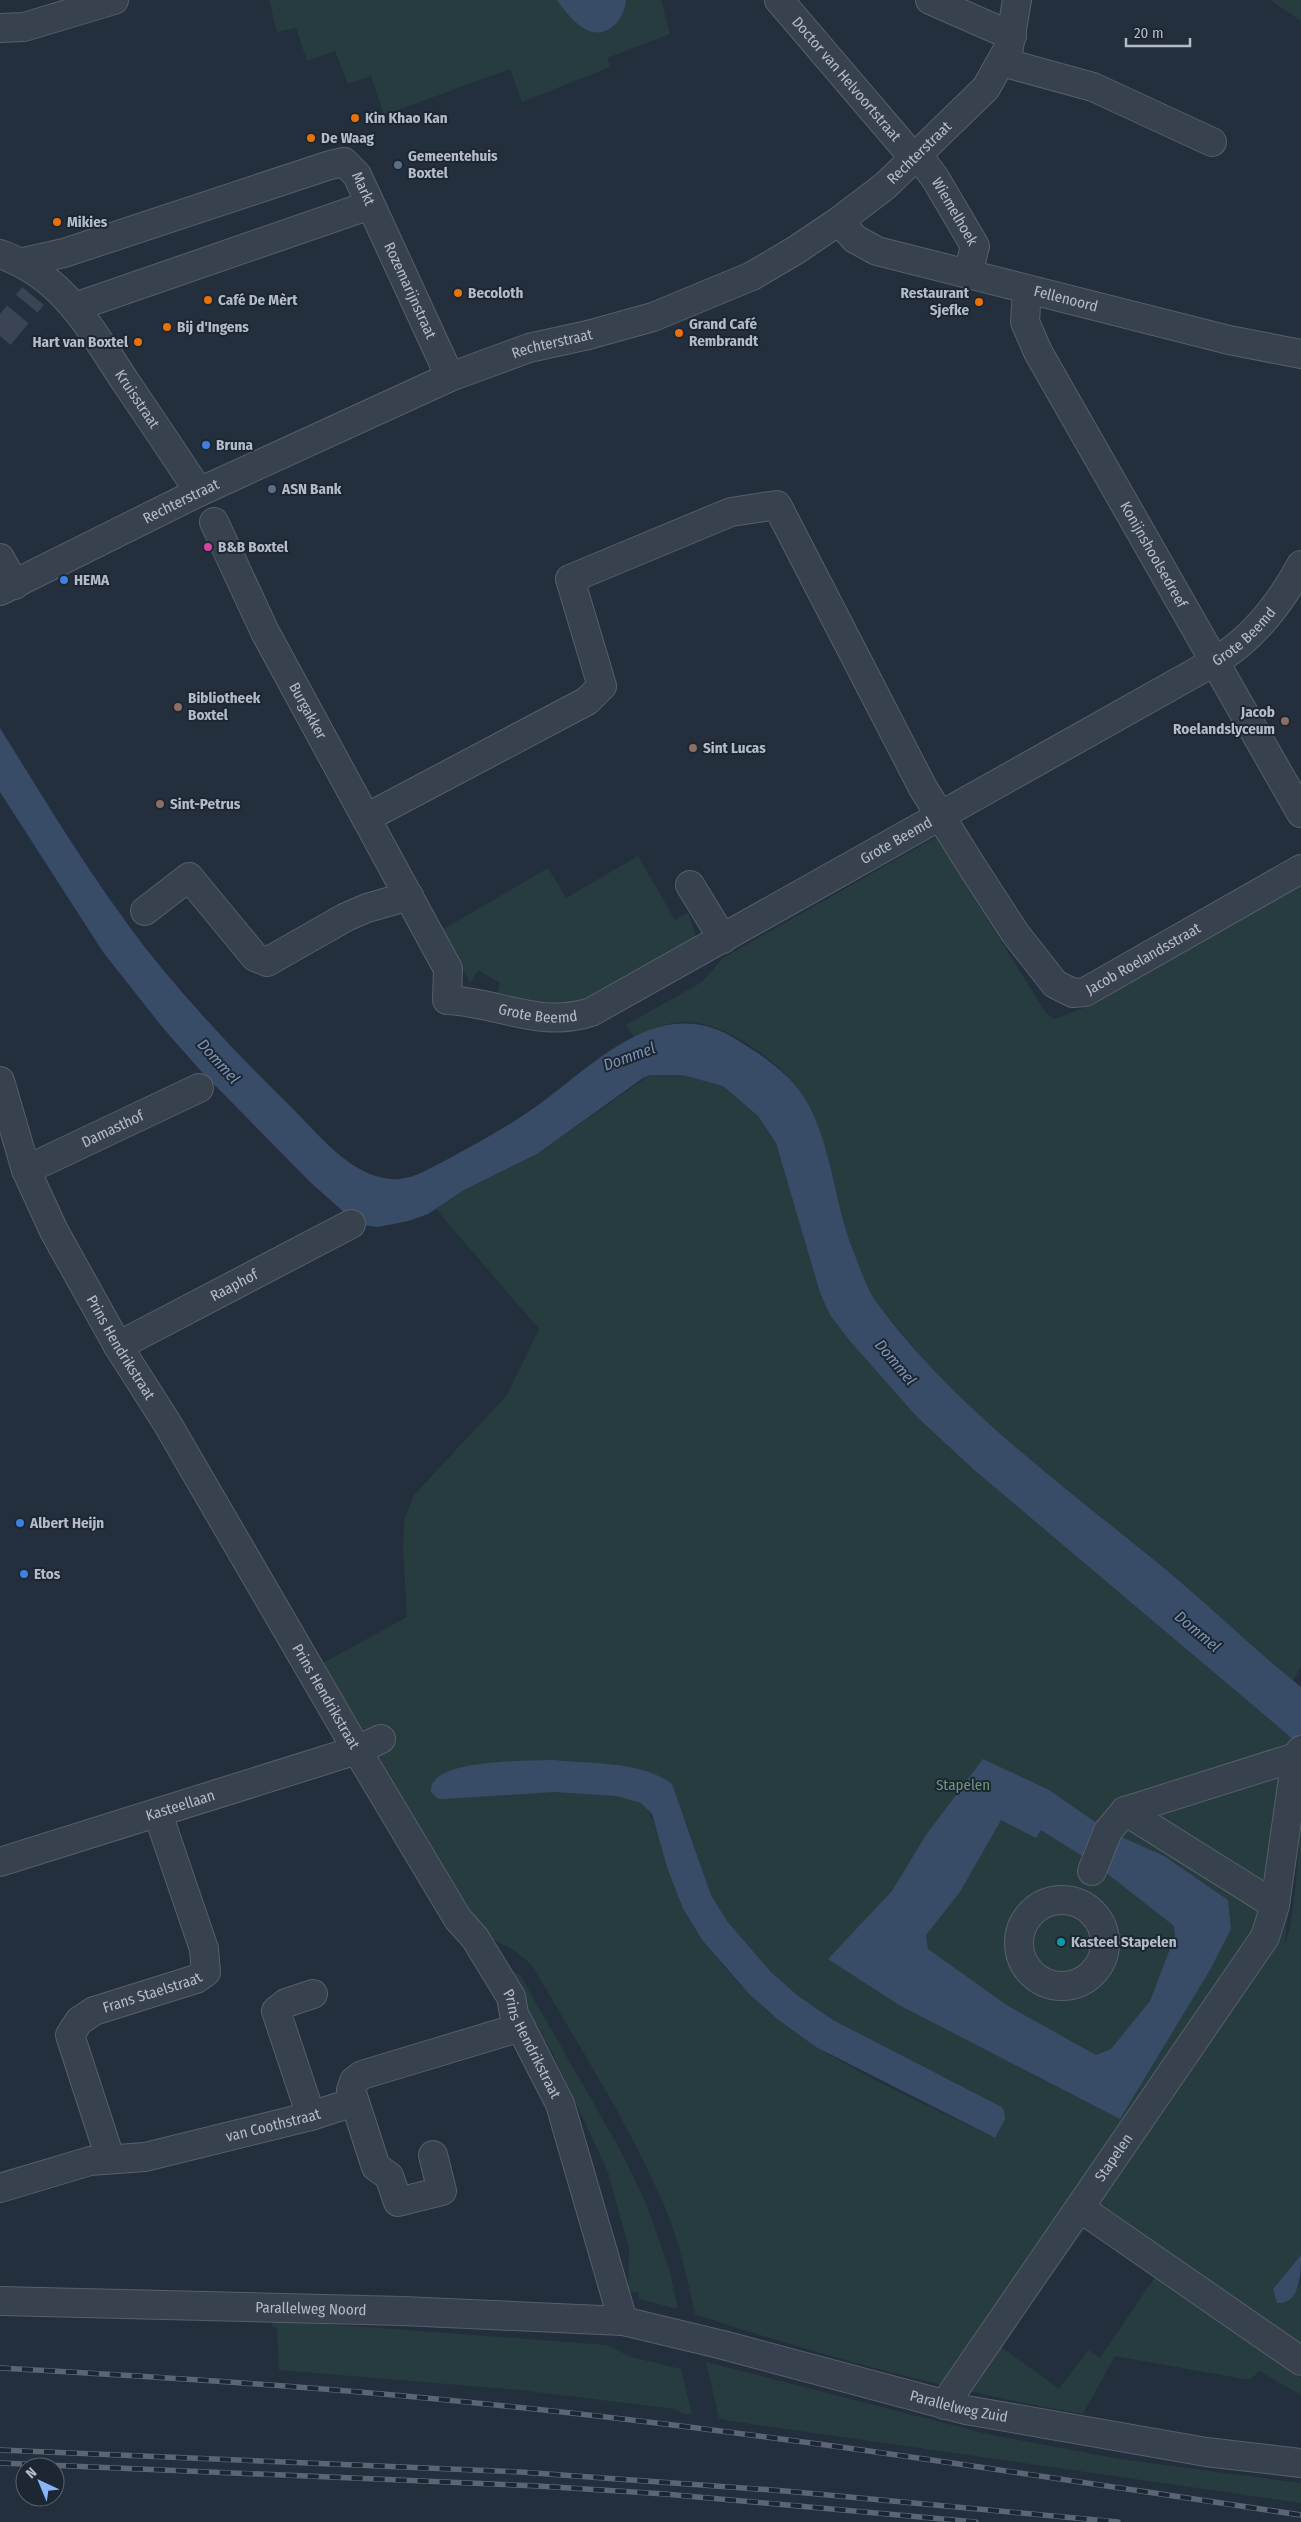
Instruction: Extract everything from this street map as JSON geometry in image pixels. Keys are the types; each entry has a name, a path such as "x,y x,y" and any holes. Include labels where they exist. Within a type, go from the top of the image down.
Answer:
{"street":[{"path":"0,28 24,27 114,0"},
{"name":"Doctor van Helvoortstraat","path":"780,0 880,118 915,155"},
{"path":"930,0 1012,36"},
{"name":"Rechterstraat","path":"7,588 199,492 450,377 529,348 588,336 661,314 752,276 839,222 885,186 986,88 1002,62 1012,36 1017,0"},
{"path":"1002,62 1093,87 1212,142"},
{"name":"Wiemelhoek","path":"915,155 935,178 975,246 968,274"},
{"name":"Markt","path":"344,162 352,167 357,175 370,205 75,306 41,288 12,258 64,253 344,162"},
{"name":"Rozemarijnstraat","path":"370,205 450,377"},
{"name":"Fellenoord","path":"839,222 855,239 877,250 1027,290 1229,340 1301,354"},
{"name":"Konijnshoolsedreef","path":"1027,290 1025,322 1038,352 1301,813"},
{"name":"Kruisstraat","path":"75,306 199,492"},
{"name":"Jacob Roelandsstraat","path":"366,818 587,700 602,686 570,579 731,512 777,505 923,788 1015,933 1055,984 1073,993 1085,992 1301,869"},
{"name":"Burgakker","path":"214,522 265,632 448,969 447,1000"},
{"path":"0,558 7,588"},
{"name":"Grote Beemd","path":"447,1000 539,1017 572,1018 591,1012 1214,662 1249,636 1288,589 1301,565"},
{"path":"145,911 189,877 255,957 267,962 346,917 366,908 409,896"},
{"path":"690,885 722,938"},
{"name":"Prins Hendrikstraat","path":"0,1081 26,1170 54,1230 118,1346 369,1745 458,1919 485,1953 510,1997 514,2014 560,2104 623,2321"},
{"name":"Damasthof","path":"26,1170 199,1088"},
{"name":"Raaphof","path":"118,1346 351,1224"},
{"name":"Kasteellaan","path":"1,1857 158,1814 369,1745"},
{"name":"Stapelen","path":"944,2404 1265,1937 1275,1905 1298,1753 1125,1811"},
{"path":"1088,1881 1108,1831 1125,1811 1275,1905"},
{"name":"Frans Staelstraat","path":"110,2158 70,2035 79,2021 94,2011 196,1978 206,1972 204,1950 158,1814"},
{"path":"311,2116 276,2011 286,2003 313,1994"},
{"path":"433,2155 442,2191 398,2202 389,2176 376,2167 354,2102 351,2090 354,2080 362,2075 521,2027"},
{"name":"van Coothstraat","path":"0,2188 90,2160 145,2157 311,2116 354,2102"},
{"path":"1080,2208 1301,2362"},
{"name":"Parallelweg Noord","path":"0,2301 404,2311 623,2321"},
{"name":"Parallelweg Zuid","path":"623,2321 723,2345 944,2404 1206,2452 1301,2463"}],"green space":[{"path":"269,0 661,0 670,34 607,58 610,67 522,102 510,69 384,115 371,76 348,84 335,51 307,61 296,28 277,32"},
{"path":"1270,0 1301,0 1301,21"},
{"path":"936,837 1046,1013 1054,1019 1086,1007 1301,885 1301,1666 1293,1681 1179,1581 991,1426 927,1364 872,1295 858,1267 848,1237 824,1144 813,1115 797,1089 777,1066 744,1042 720,1029 707,1025 694,1022 675,1022 634,1037 626,1025 702,982 723,958"},
{"path":"638,856 675,920 688,913 697,940 592,999 561,1007 497,996 500,983 478,970 470,983 442,930 548,868 566,898"},
{"path":"650,1075 682,1075 723,1086 758,1116 776,1143 820,1293 830,1315 849,1340 917,1417 973,1469 1301,1746 1301,1819 1284,1946 1293,1907 1301,1825 1301,2255 1273,2289 1295,2293 1301,2283 1301,2352 1102,2205 1001,2347 1059,2389 1088,2350 1100,2358 1157,2274 1301,2378 1301,2395 1259,2371 1251,2379 1244,2379 1115,2356 1083,2414 984,2395 887,2371 790,2344 695,2314 680,2253 665,2208 631,2136 599,2079 533,1967 517,1953 486,1936 323,1663 407,1617 403,1549 404,1520 414,1495 507,1395 539,1329 436,1209 464,1190 537,1154","holes":["665,1779 686,1822 711,1895 727,1921 771,1972 797,1995 833,2020 1000,2106 994,2138 883,2084 829,2054 778,2020 758,2002 720,1962 689,1921 679,1899 653,1821 642,1804 617,1795 601,1793 522,1793"]},
{"path":"505,1970 511,1970 520,1975 618,2146 645,2201 669,2268 678,2309 639,2299 639,2292 628,2292 629,2249 608,2172 553,2054"},
{"path":"272,2320 607,2345 631,2357 681,2369 692,2414 683,2414 675,2409 519,2390 279,2370 277,2328 272,2327"},
{"path":"706,2362 987,2434 1120,2459 1301,2483 1301,2503 730,2421 719,2418"}],"water":[{"path":"557,0 626,0 623,13 615,25 603,32 596,32 589,31 579,25"},
{"name":"Dommel","path":"0,728 98,883 164,971 259,1076 337,1153 362,1170 376,1176 391,1179 407,1178 423,1172 519,1118 610,1051 634,1037 659,1027 684,1023 711,1028 739,1041 778,1068 802,1094 816,1120 828,1156 846,1230 862,1275 875,1300 937,1374 972,1408 1045,1472 1176,1578 1301,1687 1301,1746 973,1469 917,1417 849,1340 830,1315 820,1293 776,1143 758,1116 723,1086 682,1075 650,1075 643,1078 537,1154 464,1190 428,1214 408,1221 378,1227 362,1225 346,1214 309,1181 200,1070 163,1028 103,952 0,792"},
{"path":"983,1759 1049,1790 1108,1831 1164,1856 1228,1900 1231,1929 1210,1970 1120,2119 899,2005 828,1959 892,1891 926,1835","holes":["1001,1820 1036,1838 1041,1830 1095,1864 1174,1926 1175,1936 1150,2001 1111,2049 1096,2055 1008,2006 928,1949 926,1935 960,1892"]},
{"path":"554,1760 631,1767 646,1771 672,1784 711,1895 727,1921 771,1972 797,1995 833,2020 1000,2106 1004,2110 1005,2119 995,2138 816,2047 777,2019 749,1994 702,1940 683,1909 668,1870 652,1814 641,1803 616,1796 555,1792 442,1799 437,1798 431,1792 434,1781 445,1773 462,1767 504,1762"},
{"path":"1301,2255 1300,2278 1295,2293 1291,2299 1277,2303 1273,2289"}],"tunnel":[{"path":"0,336 33,296"}],"railway":[{"path":"0,2368 304,2388 588,2415 792,2440 1301,2515"},
{"path":"0,2450 520,2472 785,2491 1118,2522"},
{"path":"0,2463 538,2486 665,2494 976,2522"}],"place":[{"name":"Kin Khao Kan","path":"355,118"},
{"name":"De Waag","path":"311,138"},
{"name":"Gemeentehuis Boxtel","path":"398,165"},
{"name":"Mikies","path":"57,222"},
{"name":"Becoloth","path":"458,293"},
{"name":"Café De Mèrt","path":"208,300"},
{"name":"Restaurant Sjefke","path":"979,302"},
{"name":"Bij d'Ingens","path":"167,327"},
{"name":"Grand Café Rembrandt","path":"679,333"},
{"name":"Hart van Boxtel","path":"138,342"},
{"name":"Bruna","path":"206,445"},
{"name":"ASN Bank","path":"272,489"},
{"name":"B&B Boxtel","path":"208,547"},
{"name":"HEMA","path":"64,580"},
{"name":"Bibliotheek Boxtel","path":"178,707"},
{"name":"Jacob Roelandslyceum","path":"1285,721"},
{"name":"Sint Lucas","path":"693,748"},
{"name":"Sint-Petrus","path":"160,804"},
{"name":"Albert Heijn","path":"20,1523"},
{"name":"Etos","path":"24,1574"},
{"name":"Kasteel Stapelen","path":"1061,1942"}]}
